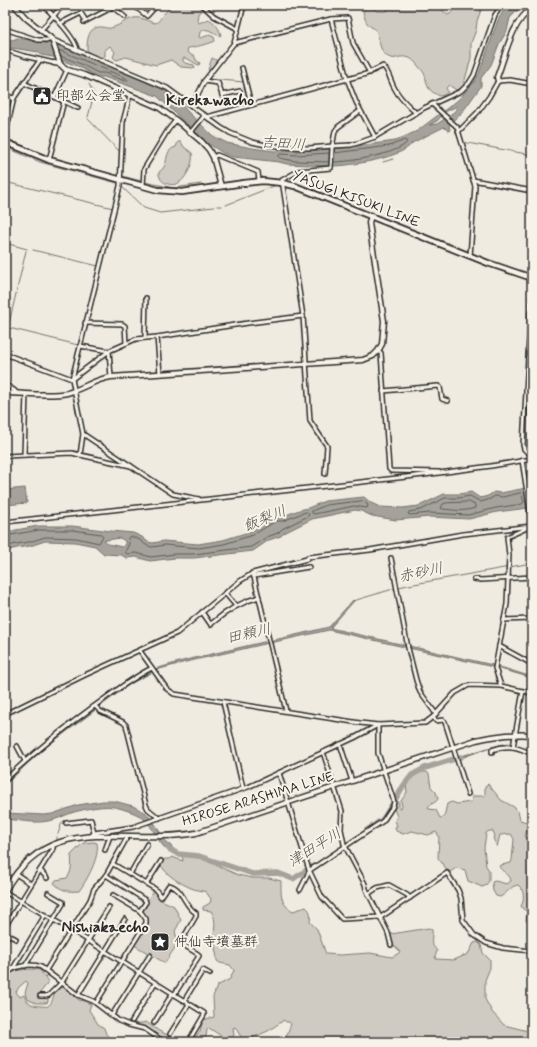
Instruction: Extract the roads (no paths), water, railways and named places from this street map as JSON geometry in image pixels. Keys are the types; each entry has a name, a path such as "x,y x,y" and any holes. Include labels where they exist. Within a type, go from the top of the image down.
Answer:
{"main road":[{"name":"YASUGI KISUKI LINE","path":"5,142 49,160 164,191 182,192 259,181 282,183 371,215 470,256 532,278"}],"street":[{"path":"14,5 26,18 54,42 60,63 67,70 84,75 158,107 191,132 209,150 213,157 220,186"},
{"path":"43,5 60,23 76,44 78,50"},
{"path":"41,30 63,5"},
{"path":"133,5 147,16 157,5"},
{"path":"202,5 214,16 238,29"},
{"path":"192,106 204,81 234,43 244,5"},
{"path":"5,29 38,40 54,42 78,50 167,88 224,130 252,142 290,147 333,148 351,145 375,136 432,104 461,90 469,83 477,69 495,15 502,5"},
{"path":"60,23 81,13 85,22 112,6 125,17"},
{"path":"458,129 469,122 498,81 497,77 516,26 522,17 532,8"},
{"path":"234,43 331,19 348,18 353,43 370,73"},
{"path":"331,19 347,79 360,111 375,136"},
{"path":"5,50 40,60 60,63"},
{"path":"5,136 14,98 40,60"},
{"path":"191,132 206,116 370,73 384,66 400,97 416,113"},
{"path":"242,68 251,104"},
{"path":"55,96 67,70"},
{"path":"498,81 510,80 532,84"},
{"path":"204,81 218,83 223,97 240,91"},
{"path":"24,83 55,96 78,108"},
{"path":"40,102 48,93"},
{"path":"80,455 83,434 72,379 120,180 123,122 130,95"},
{"path":"5,96 14,98"},
{"path":"49,160 64,101"},
{"path":"432,104 458,129 475,187 470,256"},
{"path":"325,474 327,447 310,421 303,316 282,183 283,178 298,170 329,169 332,167 334,134 338,127 360,111"},
{"path":"144,186 144,169 168,130 176,120"},
{"path":"213,157 217,155 258,172 259,181"},
{"path":"473,180 532,191"},
{"path":"5,393 54,394 75,390 97,380 111,377 363,360 373,356 382,344 384,322 369,223 371,215"},
{"path":"532,286 522,445 527,452 532,453"},
{"path":"145,338 146,298"},
{"path":"72,379 109,351 135,339 157,337 248,322 303,316"},
{"path":"86,323 124,325 126,343"},
{"path":"157,337 160,374"},
{"path":"80,346 109,351"},
{"path":"109,351 111,377"},
{"path":"378,351 381,353 389,469 391,471 444,472"},
{"path":"5,354 72,379"},
{"path":"5,384 16,393"},
{"path":"383,391 438,386 440,387 442,399 448,401"},
{"path":"24,455 26,394"},
{"path":"83,434 173,494 204,500"},
{"path":"5,456 72,454 131,466"},
{"path":"5,522 444,472 532,459"},
{"path":"522,461 532,525"},
{"path":"501,686 495,667 507,604 509,566 507,538 532,525"},
{"path":"5,714 177,633 240,581 261,570 307,559 308,557 370,550 463,534 532,525"},
{"path":"391,558 407,647 418,688 436,714"},
{"path":"253,575 308,567"},
{"path":"253,575 286,711"},
{"path":"474,579 481,580 532,576"},
{"path":"225,593 236,606"},
{"path":"202,612 211,625 222,614 246,600 259,597"},
{"path":"504,620 532,619"},
{"path":"499,646 532,664"},
{"path":"140,651 167,689 174,694 378,725 425,723 433,717 455,693 466,686 501,686 532,693"},
{"path":"5,780 58,733 96,707 126,683 153,669"},
{"path":"513,747 523,691"},
{"path":"223,702 243,788"},
{"path":"96,707 126,725 146,805 148,809 159,818"},
{"path":"433,717 436,721 443,720 445,722 468,794"},
{"path":"66,823 91,820 93,822 93,834 145,823 243,788 279,773 378,725"},
{"path":"300,890 309,869 383,822 393,806 394,801 377,747 378,725"},
{"name":"HIROSE ARASHIMA LINE","path":"5,892 16,874 34,857 53,845 73,838 93,834 110,836 166,837 196,833 476,740 494,736 516,734 532,735"},
{"path":"340,744 352,781"},
{"path":"17,746 25,761"},
{"path":"492,752 492,750 506,746 521,749 532,754"},
{"path":"323,752 342,811 340,829 345,845 366,884 368,894 388,933 391,945"},
{"path":"279,773 309,869 322,897 342,918 380,917 446,873 458,890 461,898 463,920 474,935 486,943 503,948 532,952"},
{"path":"105,850 110,836"},
{"path":"46,970 90,900 94,889 113,864 128,836"},
{"path":"130,874 147,844"},
{"path":"5,927 53,849 53,845"},
{"path":"147,883 161,861"},
{"path":"113,864 147,883 155,889 161,897 169,886 178,889 189,908 196,914 181,942 199,956 154,1023"},
{"path":"40,870 47,878"},
{"path":"16,874 31,884"},
{"path":"106,875 145,900 146,902 140,911"},
{"path":"368,894 377,888 389,885 410,898"},
{"path":"5,892 54,920 205,1015 191,1037"},
{"path":"25,966 54,920 63,902 48,893"},
{"path":"96,1003 146,923 146,919 140,911 113,896"},
{"path":"40,996 49,995 62,982 109,908"},
{"path":"12,970 45,915"},
{"path":"78,996 125,919"},
{"path":"5,933 16,939"},
{"path":"112,1015 150,955"},
{"path":"5,974 25,966 35,965 46,970 78,996 93,1001 119,1021 145,1029 164,1042"},
{"path":"184,1001 203,970 210,974"},
{"path":"132,1021 155,983"},
{"path":"170,1034 189,1004"}],"water":[{"path":"507,5 523,5 510,18 507,31 499,44 491,65 481,78 481,86 461,114 452,122 447,117 455,111 457,106 445,112 437,121 429,125 437,124 446,118 451,122 449,126 450,130 448,131 444,127 412,143 398,153 387,157 350,165 332,166 333,149 395,141 417,131 458,100 479,74 498,20"},
{"path":"5,38 12,40 18,38 62,46 164,90 178,100 187,111 213,136 227,143 274,151 332,149 331,166 287,164 233,157 223,153 207,143 157,96 104,77 97,77 80,67 53,57 41,55 39,52 5,47"},
{"path":"25,488 27,503 5,505 5,490"},
{"path":"526,488 528,508 497,512 469,519 430,517 396,520 372,516 355,510 312,519 281,536 269,540 253,551 194,558 175,558 150,561 136,557 127,558 121,555 104,554 95,546 75,542 45,541 30,546 5,551 5,532 38,526 72,526 133,533 142,537 148,542 153,543 164,541 198,544 223,540 252,531 275,517 281,517 325,501 364,497 371,503 380,507 402,508 419,506 444,494 471,492 480,498 488,496 494,492 501,493","holes":["120,538 125,541 125,544 122,547 108,544 104,541"]},
{"path":"353,600 354,601 330,628 497,666 532,678 493,667 329,630 270,643 270,641 329,627"},
{"path":"268,641 269,643 155,669 186,660"},
{"path":"152,670 153,672 130,684 46,747 6,784 5,788 5,782 32,756 124,686"},
{"path":"508,743 513,745 493,747 459,759 458,757 491,747"},
{"path":"103,801 114,801 133,806 146,813 155,824 165,841 177,853 166,849 144,819 132,812 119,808 101,807 89,809 43,822 5,819 5,813 44,815 52,814 78,805"}],"waterway":[{"path":"208,79 244,82"},
{"path":"88,117 94,94 89,84"},
{"path":"88,119 120,152"},
{"path":"7,139 48,156"},
{"path":"462,142 532,155"},
{"path":"5,147 40,162 117,183"},
{"path":"52,157 116,175"},
{"path":"383,162 393,159"},
{"path":"122,176 141,181"},
{"path":"5,182 113,208"},
{"path":"144,182 174,188 201,184"},
{"path":"226,205 274,186"},
{"path":"122,187 144,208 160,213 214,207"},
{"path":"217,206 222,206"},
{"path":"5,243 27,249"},
{"path":"33,250 98,266"},
{"path":"8,328 26,251"},
{"path":"5,327 78,345"},
{"name":"赤砂川","path":"353,601 403,586 532,563"},
{"name":"津田平川","path":"367,830 383,819 412,775 425,768 461,757"},
{"path":"58,834 62,822"},
{"name":"津田平川","path":"169,849 178,854 199,856 253,874 278,873 293,879 313,866"}],"place":[{"name":"印部公会堂","path":"42,96"},
{"name":"仲仙寺墳墓群","path":"160,942"}],"district":[{"name":"Kirekawacho","path":"210,100"},
{"name":"Nishiakaecho","path":"105,927"}],"water label":[{"name":"吉田川","path":"283,144"},
{"name":"飯梨川","path":"265,519"},
{"name":"田頼川","path":"249,634"}]}
